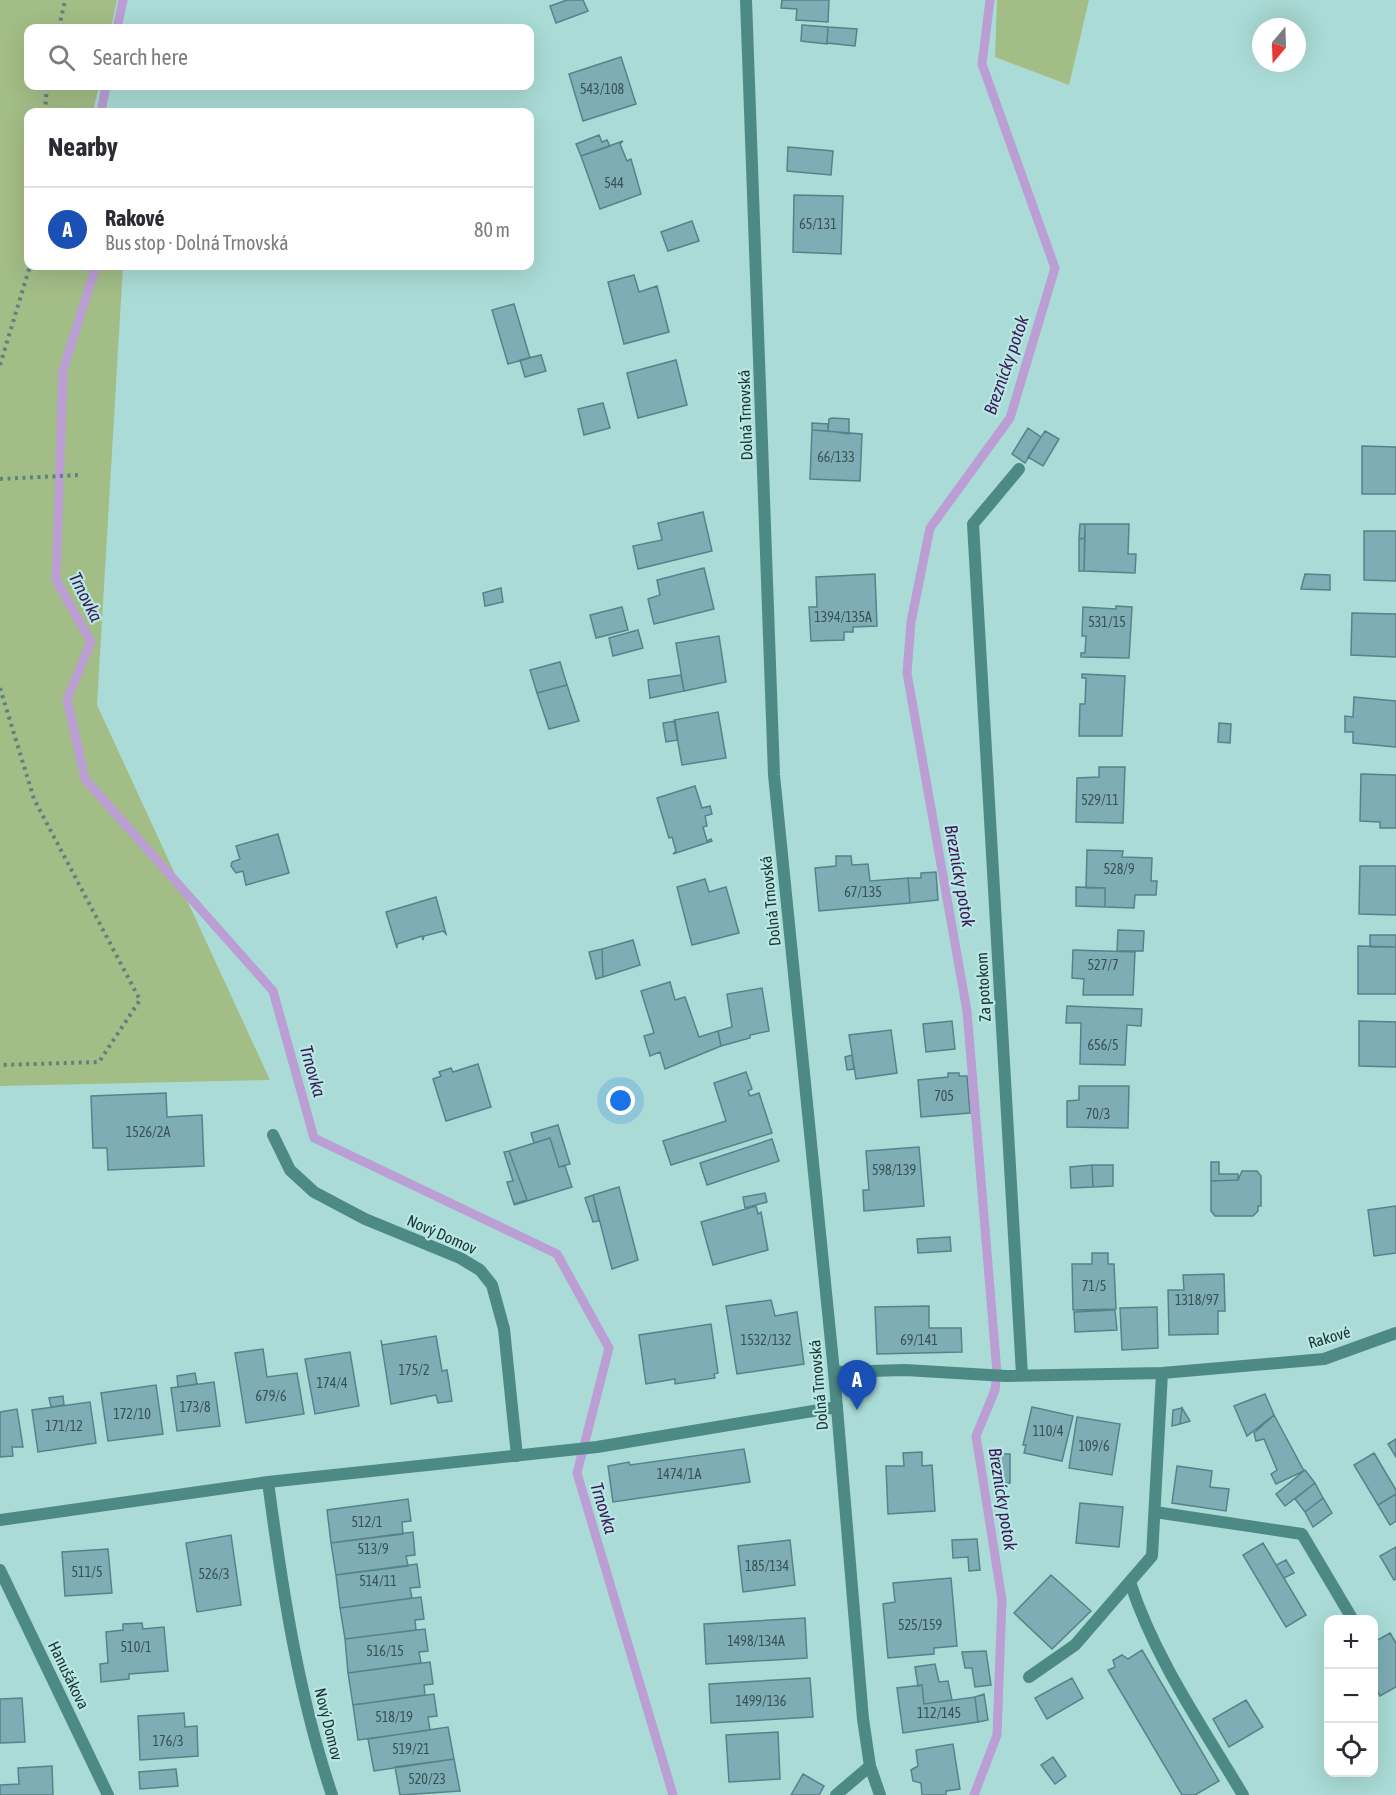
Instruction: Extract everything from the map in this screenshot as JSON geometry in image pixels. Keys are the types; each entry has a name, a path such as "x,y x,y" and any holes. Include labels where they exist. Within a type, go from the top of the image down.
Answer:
{"street":[{"name":"Dolná Trnovská","path":"746,0 774,775 834,1372 863,1719 870,1766 880,1795"},
{"name":"Za potokom","path":"1018,469 973,524 1022,1375"},
{"name":"Nový Domov","path":"273,1135 290,1170 314,1192 365,1219 460,1258 480,1270 492,1285 504,1329 517,1456"},
{"name":"Rakové","path":"834,1372 905,1370 1006,1376 1162,1373 1324,1359 1396,1333"},
{"path":"1029,1677 1075,1645 1152,1556 1162,1373"},
{"path":"0,1520 268,1482 569,1451 837,1407"},
{"name":"Nový Domov","path":"268,1482 282,1589 316,1749 332,1795"},
{"path":"1155,1512 1302,1534 1350,1615"},
{"name":"Hanušákova","path":"0,1570 108,1795"},
{"path":"1130,1582 1143,1621 1167,1668 1243,1795"},
{"path":"836,1795 870,1766"}],"path":[{"path":"60,24 65,0"},
{"path":"45,108 46,90"},
{"path":"0,365 29,270"},
{"path":"0,478 80,475"},
{"path":"0,688 34,800 140,1000 99,1062 0,1065"}],"green space":[{"path":"0,0 117,0 112,24 24,24 24,90 98,90 94,108 24,108 24,270 123,270 97,705 270,1080 0,1086"},
{"path":"997,0 1089,0 1069,85 995,57"}],"building":[{"path":"567,0 583,0 588,11 556,23 550,6"},
{"path":"782,0 829,0 828,22 796,20 797,9 781,8"},
{"path":"802,25 828,27 827,44 801,41"},
{"path":"828,27 857,29 855,46 827,43"},
{"path":"621,57 636,104 583,121 569,74"},
{"path":"599,135 602,142 607,140 610,146 581,156 576,144"},
{"path":"623,141 620,144 627,161 631,159 641,194 600,209 581,156"},
{"path":"788,147 833,151 831,175 787,171"},
{"path":"794,195 843,196 841,254 793,252"},
{"path":"692,221 699,241 668,251 661,232"},
{"path":"634,275 639,292 657,286 669,332 624,344 608,282"},
{"path":"514,304 530,358 508,364 492,310"},
{"path":"541,355 546,371 525,377 520,360"},
{"path":"676,360 687,405 638,418 627,373"},
{"path":"603,403 610,428 584,435 578,409"},
{"path":"829,419 849,419 849,434 828,431"},
{"path":"812,423 828,424 828,431 812,430"},
{"path":"1028,428 1041,437 1025,463 1012,454"},
{"path":"812,430 862,434 860,481 810,479"},
{"path":"1045,431 1059,439 1043,466 1028,457"},
{"path":"1362,446 1396,447 1396,494 1362,494"},
{"path":"703,512 712,551 638,569 633,546 662,540 658,523"},
{"path":"1080,524 1085,524 1085,538 1079,539"},
{"path":"1085,524 1129,524 1128,554 1136,554 1135,573 1084,571"},
{"path":"1364,531 1396,531 1396,581 1364,580"},
{"path":"1085,538 1084,571 1079,571 1079,539"},
{"path":"704,568 714,609 654,624 648,599 660,595 657,580"},
{"path":"875,574 877,626 853,627 853,632 844,632 844,640 811,641 809,607 817,607 816,577"},
{"path":"1305,574 1330,575 1330,590 1301,589"},
{"path":"501,588 503,602 485,606 483,593"},
{"path":"1116,606 1132,607 1129,658 1081,657 1081,653 1085,653 1086,636 1082,636 1083,607 1116,609"},
{"path":"622,607 628,630 596,638 590,615"},
{"path":"1352,613 1396,614 1396,657 1351,655"},
{"path":"638,630 643,648 613,656 609,638"},
{"path":"719,636 726,682 684,691 676,643"},
{"path":"560,662 567,685 537,693 530,670"},
{"path":"1082,674 1125,676 1122,736 1079,736 1080,704 1085,704 1086,678 1082,678"},
{"path":"681,675 684,691 650,698 648,680"},
{"path":"567,685 579,721 549,729 537,693"},
{"path":"1354,697 1396,701 1396,747 1353,743 1353,732 1345,732 1345,716 1353,717"},
{"path":"718,712 726,758 682,765 674,720"},
{"path":"675,721 678,740 666,742 663,723"},
{"path":"1219,723 1231,724 1230,743 1218,742"},
{"path":"1099,767 1125,767 1123,823 1076,822 1077,778 1099,777"},
{"path":"1361,774 1396,775 1396,828 1380,828 1380,822 1360,821"},
{"path":"695,786 702,808 710,806 712,814 705,816 707,826 703,827 707,841 711,839 712,841 673,854 676,851 672,837 669,838 657,798"},
{"path":"278,834 289,873 246,885 243,871 236,873 231,866 232,862 240,859 236,846"},
{"path":"1087,850 1123,851 1122,857 1152,858 1151,881 1157,881 1156,895 1135,895 1134,908 1105,907 1105,888 1086,888"},
{"path":"836,856 851,856 852,865 868,864 870,881 908,878 910,903 819,911 815,868 836,866"},
{"path":"1360,866 1396,866 1396,915 1359,914"},
{"path":"936,872 938,900 910,903 908,878 921,878 921,873"},
{"path":"705,879 709,892 726,887 739,933 692,945 677,887"},
{"path":"1076,887 1105,888 1105,907 1076,906"},
{"path":"436,897 446,934 443,931 424,936 423,940 422,936 397,944 397,948 386,912"},
{"path":"1118,930 1144,931 1143,951 1117,951"},
{"path":"1370,935 1396,935 1396,947 1370,947"},
{"path":"633,940 640,965 603,977 602,949"},
{"path":"1358,946 1396,947 1396,994 1358,994"},
{"path":"602,949 603,977 596,979 589,952"},
{"path":"1073,950 1135,952 1133,995 1083,995 1084,979 1072,978"},
{"path":"670,982 675,1000 685,997 699,1037 718,1031 721,1046 665,1069 660,1052 650,1056 644,1036 654,1033 641,991"},
{"path":"762,988 769,1031 750,1035 750,1038 721,1046 718,1031 732,1027 727,994"},
{"path":"1067,1006 1142,1009 1141,1026 1127,1025 1125,1065 1080,1064 1081,1023 1066,1023"},
{"path":"952,1021 955,1049 926,1052 923,1024"},
{"path":"1359,1021 1396,1022 1396,1067 1359,1066"},
{"path":"891,1030 897,1073 856,1079 849,1035"},
{"path":"852,1055 854,1069 847,1070 845,1057"},
{"path":"478,1064 491,1107 446,1121 433,1079 441,1076 439,1072 451,1068 453,1072"},
{"path":"746,1072 752,1089 748,1091 750,1096 759,1093 772,1133 671,1165 663,1141 726,1121 714,1083"},
{"path":"948,1073 967,1076 970,1113 921,1117 918,1080 948,1077"},
{"path":"1079,1086 1129,1086 1128,1128 1067,1127 1067,1101 1079,1100"},
{"path":"166,1093 167,1117 202,1115 204,1166 108,1170 107,1148 93,1148 91,1096"},
{"path":"558,1125 570,1164 559,1167 550,1138 534,1143 531,1133"},
{"path":"550,1138 559,1167 565,1166 572,1187 514,1205 527,1200 509,1151"},
{"path":"772,1139 779,1161 707,1185 700,1163"},
{"path":"919,1147 924,1206 864,1211 863,1190 869,1190 866,1151"},
{"path":"509,1151 527,1200 514,1204 507,1182 513,1181 504,1152"},
{"path":"1211,1162 1219,1162 1219,1174 1238,1174 1238,1180 1211,1181"},
{"path":"1092,1165 1113,1165 1113,1186 1093,1187"},
{"path":"1092,1165 1093,1187 1071,1188 1070,1167"},
{"path":"1242,1171 1257,1171 1261,1176 1261,1206 1258,1206 1258,1211 1253,1216 1215,1216 1211,1211 1211,1181 1238,1180"},
{"path":"619,1187 638,1260 612,1269 593,1195"},
{"path":"765,1193 767,1202 745,1208 743,1197"},
{"path":"593,1195 599,1221 593,1222 585,1198"},
{"path":"756,1206 758,1214 761,1212 768,1250 713,1265 701,1222"},
{"path":"1396,1206 1396,1253 1374,1256 1368,1210"},
{"path":"950,1237 951,1251 918,1253 917,1239"},
{"path":"1092,1253 1108,1253 1108,1264 1114,1264 1116,1309 1073,1310 1072,1264 1092,1264"},
{"path":"1224,1274 1225,1311 1218,1311 1218,1334 1169,1335 1168,1290 1184,1290 1183,1275"},
{"path":"771,1300 775,1316 797,1312 804,1364 737,1374 726,1306"},
{"path":"929,1306 929,1328 961,1328 962,1352 877,1354 875,1307"},
{"path":"1157,1307 1158,1348 1122,1350 1120,1308"},
{"path":"1115,1310 1117,1330 1075,1332 1074,1312"},
{"path":"711,1324 718,1373 714,1374 715,1378 675,1384 675,1379 646,1384 639,1335"},
{"path":"436,1336 442,1371 447,1370 452,1401 438,1403 436,1395 391,1404 381,1340 382,1345"},
{"path":"263,1349 267,1377 297,1373 304,1414 246,1423 235,1353"},
{"path":"350,1352 359,1406 315,1414 305,1359"},
{"path":"195,1373 197,1384 178,1387 177,1376"},
{"path":"214,1382 220,1426 177,1431 171,1388"},
{"path":"156,1385 163,1434 108,1441 101,1393"},
{"path":"1265,1394 1274,1415 1247,1436 1234,1406"},
{"path":"63,1396 64,1405 51,1407 49,1398"},
{"path":"90,1402 96,1443 38,1452 32,1410"},
{"path":"1032,1407 1073,1416 1062,1461 1024,1453 1026,1445 1023,1445"},
{"path":"1182,1408 1190,1421 1180,1424"},
{"path":"1182,1408 1180,1424 1172,1426 1173,1410"},
{"path":"17,1409 23,1447 12,1447 13,1456 0,1457 0,1412"},
{"path":"1274,1415 1304,1471 1276,1484 1271,1474 1277,1470 1264,1439 1256,1441 1254,1433"},
{"path":"1077,1417 1120,1424 1112,1475 1069,1468"},
{"path":"1396,1439 1396,1457 1388,1444"},
{"path":"744,1449 750,1482 613,1502 608,1466"},
{"path":"922,1452 922,1466 932,1465 935,1511 888,1514 886,1466 904,1466 903,1453"},
{"path":"1374,1453 1396,1490 1396,1494 1378,1505 1354,1465"},
{"path":"997,1454 1010,1454 1010,1483 997,1484"},
{"path":"1177,1466 1212,1471 1210,1487 1229,1489 1226,1511 1172,1503"},
{"path":"1305,1470 1315,1483 1285,1506 1276,1494"},
{"path":"1315,1483 1323,1498 1305,1512 1295,1499"},
{"path":"1396,1494 1396,1521 1390,1525 1378,1505"},
{"path":"1323,1498 1332,1513 1313,1527 1305,1512"},
{"path":"408,1499 411,1521 402,1522 403,1534 331,1543 327,1510"},
{"path":"1080,1503 1123,1507 1119,1547 1076,1543"},
{"path":"413,1532 415,1555 406,1556 408,1566 336,1575 331,1543"},
{"path":"231,1535 241,1605 197,1612 186,1543"},
{"path":"977,1539 980,1570 969,1571 968,1557 953,1558 952,1540"},
{"path":"790,1540 795,1585 743,1592 738,1546"},
{"path":"1263,1543 1306,1615 1286,1627 1243,1555"},
{"path":"1396,1547 1396,1579 1394,1580 1380,1556"},
{"path":"108,1549 112,1593 65,1596 62,1552"},
{"path":"1286,1560 1294,1573 1284,1578 1276,1565"},
{"path":"417,1564 420,1587 410,1588 412,1598 340,1608 336,1575"},
{"path":"1051,1575 1091,1611 1052,1649 1014,1613"},
{"path":"951,1578 957,1646 934,1648 934,1654 888,1658 883,1604 895,1602 893,1583"},
{"path":"421,1597 424,1619 415,1620 416,1630 345,1639 340,1608"},
{"path":"805,1618 807,1658 706,1664 704,1624"},
{"path":"142,1623 143,1629 164,1627 168,1671 129,1674 129,1679 101,1682 100,1664 108,1663 106,1632 123,1630 123,1624"},
{"path":"425,1629 428,1651 419,1652 421,1663 348,1673 345,1639"},
{"path":"1390,1633 1396,1643 1396,1687 1380,1696 1378,1692 1378,1640"},
{"path":"1142,1650 1219,1781 1195,1795 1182,1795 1108,1670 1115,1667 1113,1660 1122,1655 1128,1659"},
{"path":"986,1651 991,1685 975,1687 972,1668 965,1668 962,1652"},
{"path":"430,1662 433,1684 424,1685 425,1695 353,1705 348,1673"},
{"path":"935,1664 939,1682 948,1681 952,1700 924,1704 922,1685 918,1686 915,1667"},
{"path":"810,1678 813,1717 711,1723 709,1684"},
{"path":"1072,1678 1083,1698 1047,1719 1035,1698"},
{"path":"922,1685 924,1704 975,1697 978,1722 903,1733 897,1688"},
{"path":"434,1694 437,1716 428,1717 430,1730 358,1740 353,1705"},
{"path":"984,1694 988,1720 978,1722 975,1697"},
{"path":"22,1698 25,1742 0,1743 0,1699"},
{"path":"1246,1700 1263,1727 1229,1747 1213,1719"},
{"path":"184,1713 185,1727 197,1726 198,1756 140,1760 138,1716"},
{"path":"448,1727 454,1759 374,1771 368,1739"},
{"path":"778,1732 780,1779 729,1782 726,1735"},
{"path":"953,1744 960,1789 946,1791 946,1795 922,1795 921,1783 913,1781 911,1770 918,1766 916,1750"},
{"path":"1053,1757 1066,1776 1055,1784 1041,1765"},
{"path":"454,1759 460,1791 400,1795 395,1767"},
{"path":"52,1766 53,1795 0,1795 0,1785 19,1784 18,1768"},
{"path":"176,1769 178,1786 140,1789 139,1772"},
{"path":"803,1774 824,1786 819,1795 791,1795"}],"waterway":[{"name":"Trnovka","path":"118,24 123,0"},
{"name":"Breznícky potok","path":"974,1795 997,1735 1002,1600 976,1436 995,1390 997,1373 967,1011 907,673 911,622 930,528 1010,418 1055,268 982,64 990,0"},
{"name":"Trnovka","path":"102,108 105,90"},
{"name":"Trnovka","path":"95,270 63,370 56,580 91,642 67,699 85,779 273,991 314,1138 557,1254 609,1348 577,1473 673,1795"}],"place":[{"name":"Rakové","path":"857,1410"}]}
